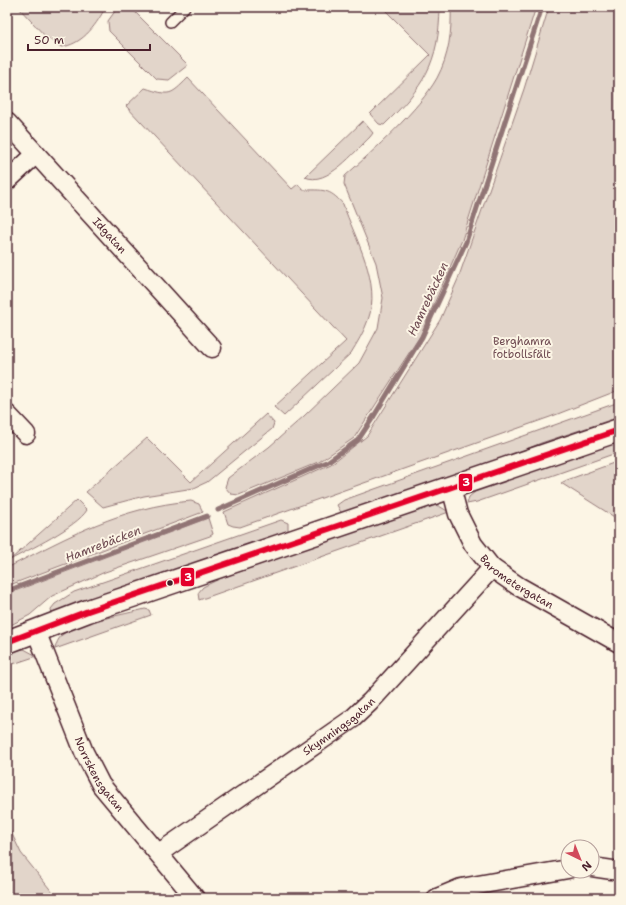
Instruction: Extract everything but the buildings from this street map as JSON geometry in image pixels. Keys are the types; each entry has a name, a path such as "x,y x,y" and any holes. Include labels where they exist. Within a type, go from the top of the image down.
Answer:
{"street":[{"name":"Idgatan","path":"7,122 212,348"},
{"path":"7,181 36,154"},
{"path":"7,414 26,434"},
{"path":"7,642 88,611 619,430"},
{"name":"Barometergatan","path":"451,487 458,514 472,544 492,568 518,586 619,643"},
{"name":"Skymningsgatan","path":"159,853 352,719 381,690 492,568"},
{"name":"Norrskensgatan","path":"36,632 84,752 101,785 124,815 159,853 195,898"},
{"path":"600,868 619,871"},
{"path":"437,898 461,888 560,870"}],"lane":[{"path":"170,22 185,7"}],"green space":[{"path":"18,7 103,7 104,10 87,34 75,43 61,47 46,37"},
{"path":"118,7 130,7 188,65 169,80 157,79 109,31 108,21"},
{"path":"382,7 440,7 436,44 427,73 419,86 384,125 379,124 370,114 430,55"},
{"path":"451,7 536,7 462,240 420,336 354,438 319,462 239,495 231,494 225,487 228,478 269,447 304,416 359,363 378,328 383,298 376,263 344,184 345,176 382,142 407,116 419,103 437,78 449,43"},
{"name":"Berghamra fotbollsfält","path":"549,7 619,7 619,390 550,417 240,527 228,524 224,512 331,464 367,436 440,320 458,279 524,89"},
{"path":"188,78 292,189 298,184 303,190 325,191 334,195 343,204 365,261 372,291 368,320 362,333 351,353 284,416 274,407 346,341 126,106 145,88 169,93"},
{"path":"363,121 373,133 349,158 340,166 322,177 313,179 305,177"},
{"path":"619,402 619,417 541,443 481,468 343,516 337,505 344,500"},
{"path":"266,414 274,423 272,429 207,482 194,488 144,496 103,507 86,492 147,438 191,482"},
{"path":"619,440 619,452 477,502 467,504 469,497 476,491 492,483 573,457"},
{"path":"619,461 619,520 561,483 567,480"},
{"path":"77,500 87,510 82,517 63,531 10,560"},
{"path":"191,501 199,504 203,512 7,586 7,568 74,534 118,516 166,504"},
{"path":"429,505 439,506 449,512 199,600 198,593 203,587 219,579"},
{"path":"208,518 213,534 210,536 105,572 52,596 30,615 7,627 7,594"},
{"path":"281,520 288,523 288,534 52,614 51,609 55,604 74,592"},
{"path":"145,609 149,610 151,615 55,649 59,638 62,635 78,627 114,616"},
{"path":"24,649 37,656 7,666 7,652"},
{"path":"7,829 11,832 21,853 57,898 14,898 7,890"}],"waterway":[{"name":"Hamrebäcken","path":"218,510 327,462 358,440 374,416 422,337 466,242 542,7"},
{"name":"Hamrebäcken","path":"7,591 207,516"}],"transit line":[{"name":"3","path":"7,642 88,611 619,430"}]}
